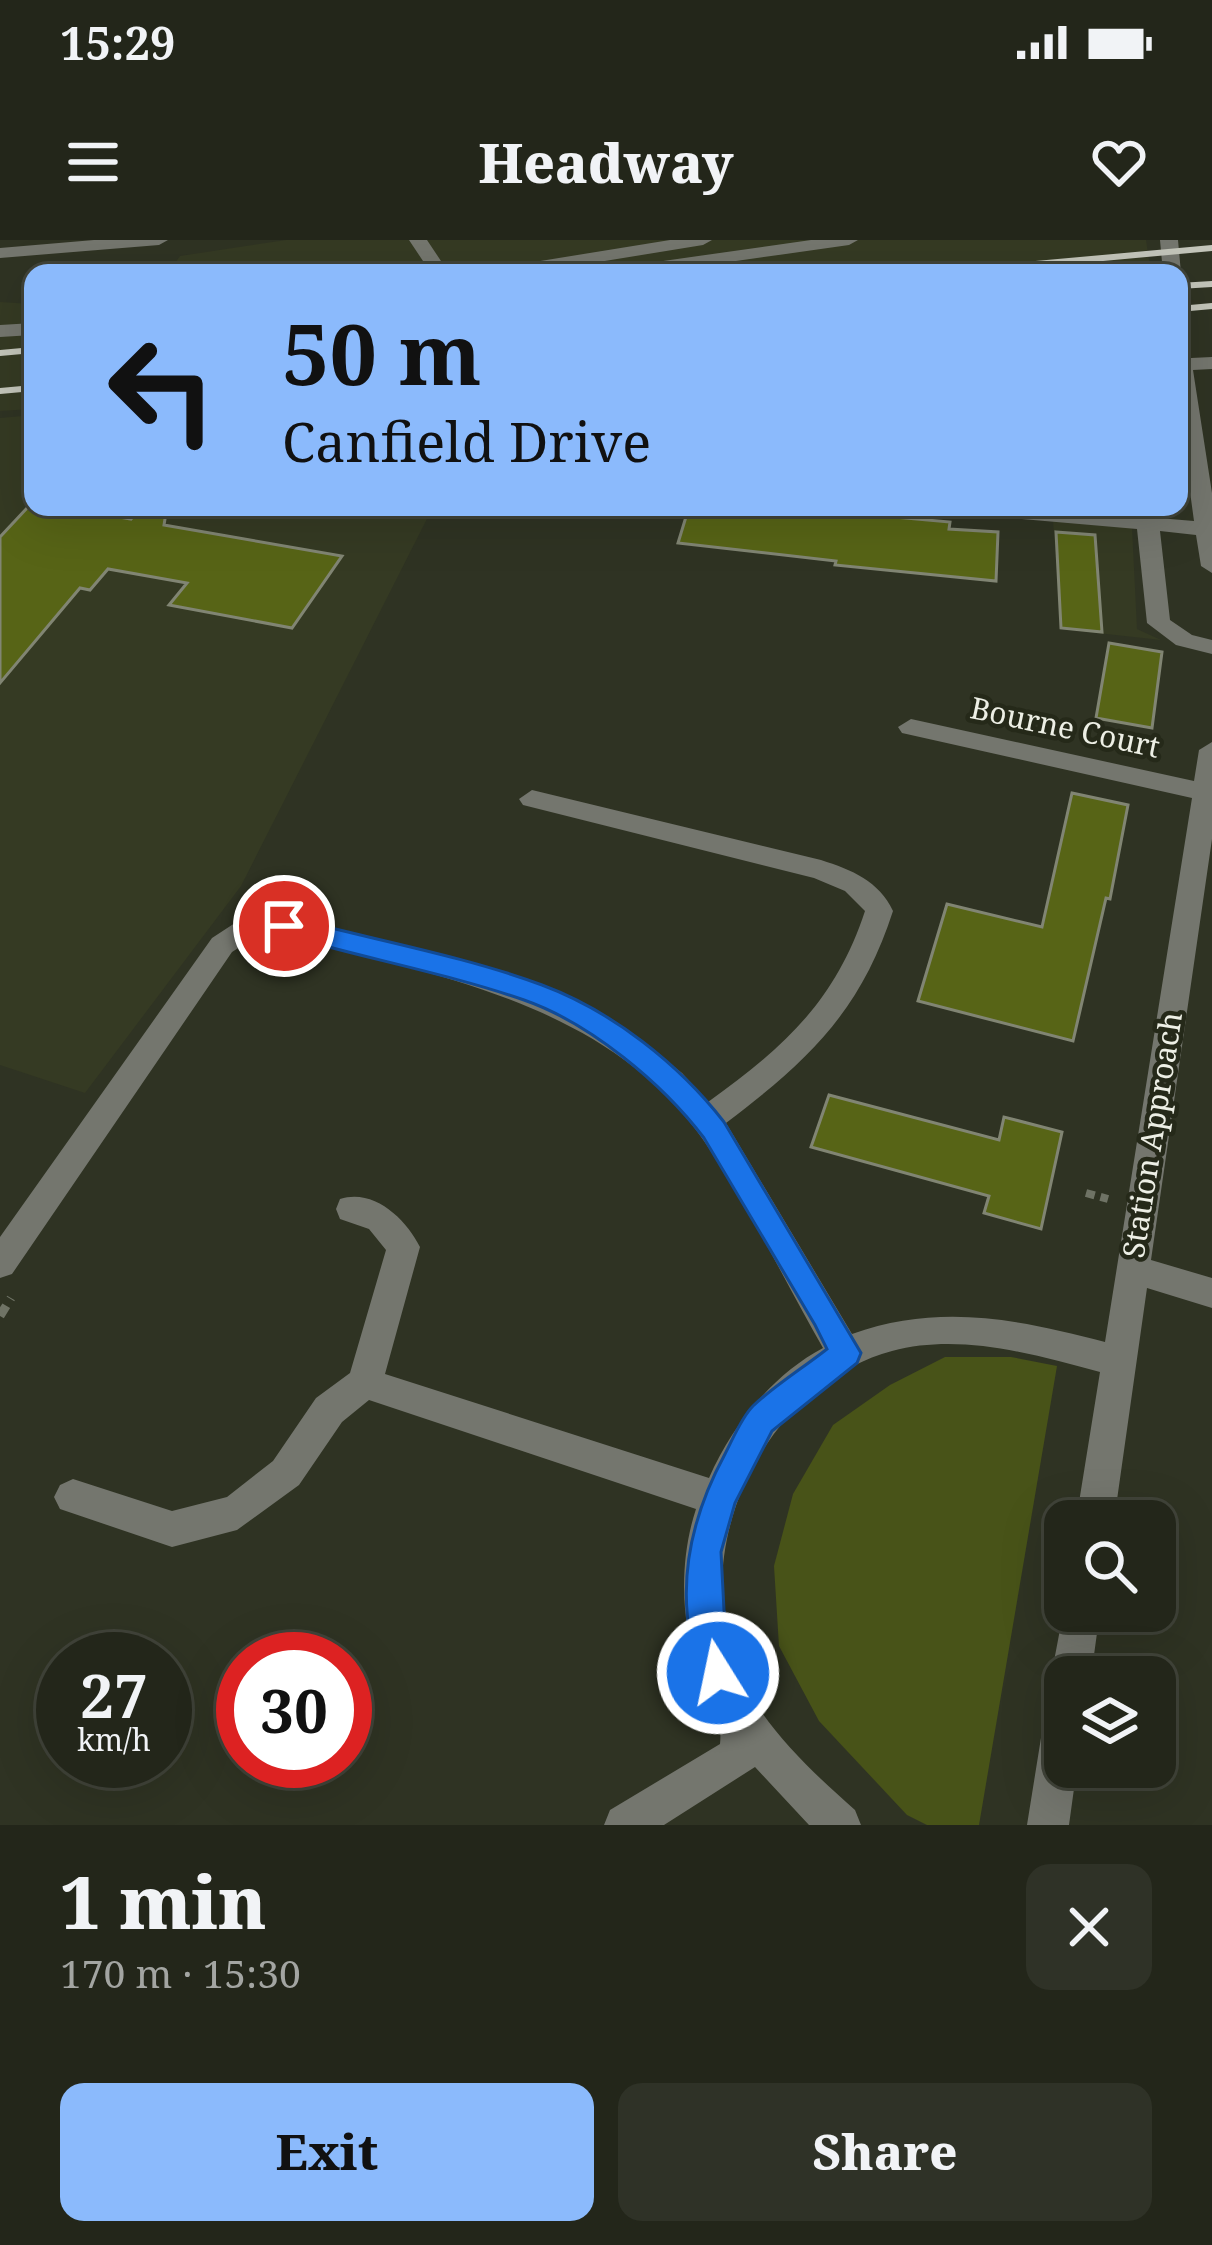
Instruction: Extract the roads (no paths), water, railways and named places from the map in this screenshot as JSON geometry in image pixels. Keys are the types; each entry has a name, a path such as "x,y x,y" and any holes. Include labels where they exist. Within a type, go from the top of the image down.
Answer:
{"street":[{"path":"0,253 159,240"},
{"path":"553,264 703,240"},
{"path":"690,264 848,240"},
{"path":"465,264 498,264"},
{"path":"1188,419 1212,566"},
{"path":"1207,529 1146,516 1159,623 1184,640 1212,647"},
{"name":"Bourne Court","path":"911,728 1206,792"},
{"name":"Station Approach","path":"1098,1500 1132,1269 1201,898 1212,750"},
{"path":"532,799 821,870 855,884 873,898 880,911 868,952 847,992 813,1037 707,1120"},
{"path":"10,1274 200,971 222,945 248,928 284,926 536,993 625,1043 707,1120 845,1353"},
{"path":"73,1498 172,1529 237,1512 286,1474 329,1410 365,1383 403,1247 380,1219 352,1209"},
{"path":"1132,1269 1212,1293"},
{"path":"840,1825 743,1717 718,1673 706,1610 703,1552 719,1499 761,1420 845,1353 895,1335 1013,1334 1119,1362"},
{"path":"365,1383 719,1499"},
{"path":"625,1825 739,1756 743,1717"},
{"path":"1048,1825 1054,1788"}],"railway":[{"path":"1037,264 1212,248"},
{"path":"1188,285 1212,284"},
{"path":"1188,308 1212,306"},
{"path":"0,353 24,351"},
{"path":"0,391 24,389"}]}
